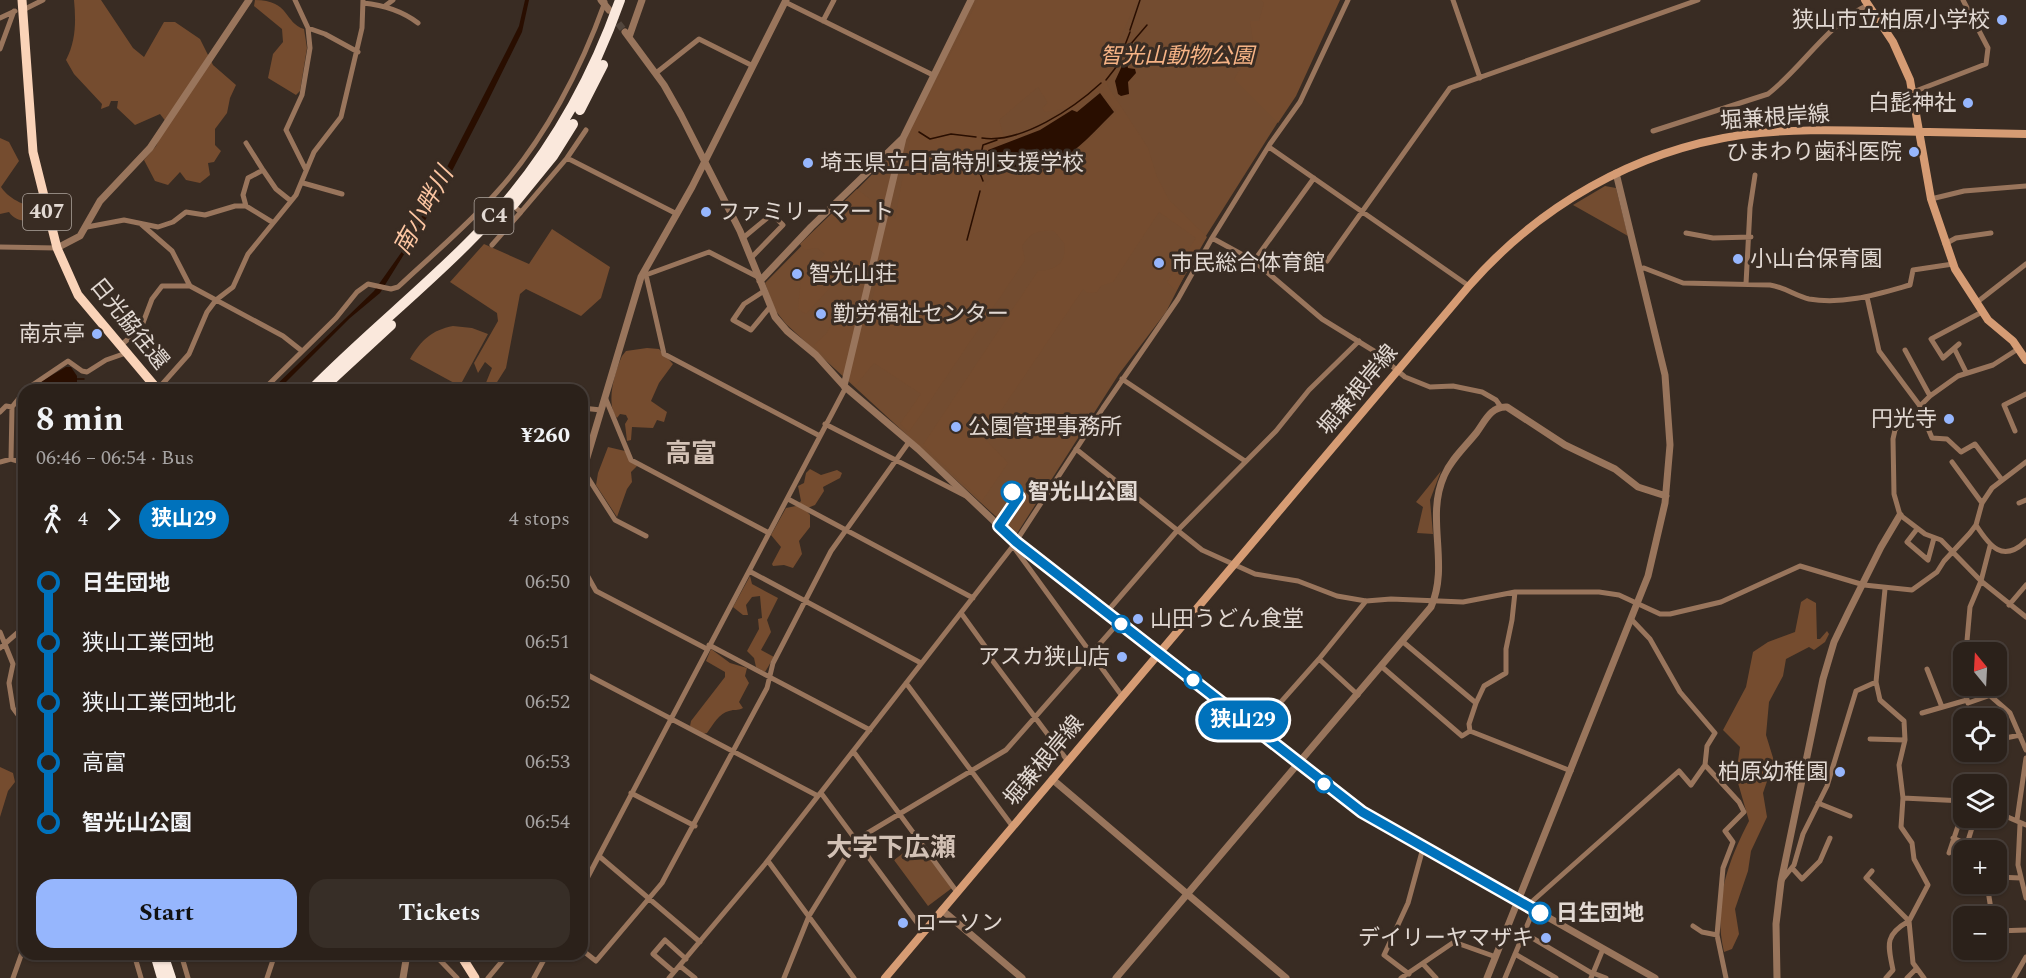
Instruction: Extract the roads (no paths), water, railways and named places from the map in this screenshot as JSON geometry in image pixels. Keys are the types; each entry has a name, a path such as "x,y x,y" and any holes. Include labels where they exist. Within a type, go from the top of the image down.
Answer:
{"highway":[{"name":"C4","path":"317,384 468,244 528,176 577,101 599,55 620,0"},
{"name":"C4","path":"327,384 473,248 534,181 570,128 591,90 627,0"},
{"name":"日光脇往還","path":"20,7 33,152 57,248 78,295 153,384"},
{"path":"157,960 162,978"},
{"path":"165,960 171,978"},
{"path":"464,960 474,978"}],"main road":[{"path":"1867,2 1900,54 1913,92 1931,200 1953,264 1982,312 2026,360"},
{"name":"堀兼根岸線","path":"885,978 1468,286 1497,256 1545,215 1616,173 1687,147 1741,135 1805,130 2026,134"}],"street":[{"path":"0,18 20,7 43,0"},
{"path":"0,247 57,248 76,240 87,226 100,201 150,148 249,0"},
{"path":"295,0 308,28 310,48 302,94 286,130 306,170"},
{"path":"385,6 393,0"},
{"path":"642,0 627,34 656,73 704,161 743,238 770,307 783,328 816,355 845,387 969,497 1015,544 1119,622 1362,812 1655,978"},
{"path":"823,21 834,0"},
{"path":"588,877 845,387 903,138 972,0"},
{"path":"669,978 768,861 1015,544 1122,379 1178,299 1212,238 1300,102 1348,0"},
{"path":"1453,0 1480,78"},
{"path":"1327,261 1450,88 1698,0"},
{"path":"1913,92 1986,64 1988,48 1963,0"},
{"path":"588,455 644,276 785,1 933,75"},
{"path":"162,384 189,354 207,312 216,300 233,286 248,254 291,201 303,183 314,152 341,117 363,28 363,2 385,6 409,16 418,23"},
{"path":"1653,130 1768,94 1796,69 1841,19 1867,2"},
{"path":"269,384 336,318 360,289 371,284 389,288 398,287 498,191 546,125 573,76 605,4"},
{"path":"0,48 20,7"},
{"path":"308,28 325,33 357,52"},
{"path":"656,73 699,39 753,66"},
{"path":"492,245 567,158 586,130"},
{"path":"759,279 903,138"},
{"path":"246,143 276,189 291,201"},
{"path":"1269,147 1468,286"},
{"path":"567,158 677,213"},
{"path":"246,206 243,195 248,178 263,170"},
{"path":"1487,978 1638,604 1648,576 1666,496 1670,445 1665,375 1616,173"},
{"path":"1746,284 1750,208 1755,175"},
{"path":"1254,261 1314,178"},
{"path":"303,183 342,194"},
{"path":"1931,200 1964,191 2026,186"},
{"path":"498,191 503,196"},
{"path":"87,226 124,220 165,226 186,212 205,215 235,206 246,206 272,222"},
{"path":"743,238 772,214 783,225 751,258"},
{"path":"141,224 172,251 190,286"},
{"path":"1686,233 1713,238 1750,237"},
{"path":"1945,244 1956,238 1991,234"},
{"path":"1212,238 1254,261 1322,318 1374,351 1396,372 1417,384 1430,387 1453,386 1482,392 1496,400 1501,407 1512,410 1575,450 1615,469 1638,487 1666,496"},
{"path":"644,276 709,252 759,279"},
{"path":"1640,268 1683,283 1784,287 1807,299 1867,297 1910,285 1913,270 1953,264"},
{"path":"1976,303 2026,264"},
{"path":"644,276 664,354 820,436"},
{"path":"35,384 68,361 87,372 123,350 141,328 152,299 162,286 190,286 283,336 302,351"},
{"path":"764,291 744,304 733,320 751,330 770,307"},
{"path":"1867,297 1879,351 1920,406"},
{"path":"1966,372 1957,347 1943,358 1931,339 1982,312"},
{"path":"1106,613 1176,532 1276,431 1310,390 1359,341"},
{"path":"2002,480 1975,444 1961,452 1947,439 1932,438 1919,414 1920,406 1930,396 1966,372 1993,365 2018,349"},
{"path":"1905,350 1930,396"},
{"path":"1122,379 1245,461"},
{"path":"2015,431 2004,405 2026,394"},
{"path":"605,397 631,460 769,533"},
{"path":"11,459 12,407 18,400"},
{"path":"0,412 6,406 12,407"},
{"path":"1116,978 1358,695 1434,600 1440,562 1435,512 1443,477 1492,411 1501,407"},
{"path":"588,409 601,410"},
{"path":"1931,414 1919,414 1902,421 1894,430 1894,494 1900,515 1917,529 1941,540 1981,581 2008,605 2026,617"},
{"path":"825,424 969,497"},
{"path":"588,955 596,961 662,883 695,826 767,688 769,677 831,551 909,442"},
{"path":"1076,450 1176,532 1202,550 1255,574 1298,581 1337,596 1366,601 1462,602 1515,592 1599,592 1619,595 1660,614 1670,614 1720,602 1800,566 1864,585 1885,589 1912,590 1937,572 1952,551 1976,525 1982,503 2002,480 2026,462"},
{"path":"0,462 11,459 18,461"},
{"path":"1952,462 1982,503"},
{"path":"588,480 615,520 646,536"},
{"path":"788,499 973,597"},
{"path":"2019,503 2026,500"},
{"path":"1777,978 1776,924 1781,882 1822,679 1834,642 1881,547 1900,515"},
{"path":"1976,525 1990,546 2012,553 2026,541"},
{"path":"1917,529 1907,542 1928,560 1935,538"},
{"path":"1015,544 1122,696"},
{"path":"1966,642 1967,620 1990,546"},
{"path":"749,571 921,663"},
{"path":"588,577 596,591 870,730"},
{"path":"2008,605 2026,585"},
{"path":"1885,589 1876,682 1880,700 1904,721 1905,740 1899,765 1903,798 1901,827 1912,843 1914,859 1928,885 1909,921 1892,934 1888,946 1893,970 1886,978"},
{"path":"1470,731 1469,724 1484,686 1506,673 1506,649 1515,592"},
{"path":"1256,730 1319,659 1366,601"},
{"path":"961,613 1067,760"},
{"path":"1507,977 1524,933 1531,907 1679,771 1691,784 1705,765 1707,746 1715,733 1680,692 1650,639 1631,619"},
{"path":"784,978 809,916 856,840 1006,750 1119,622"},
{"path":"0,632 2,647 13,664 9,694 18,718"},
{"path":"2,647 18,632"},
{"path":"1402,641 1476,703"},
{"path":"1319,659 1358,695"},
{"path":"1381,666 1462,735 1470,731 1571,771"},
{"path":"1927,669 1942,707"},
{"path":"588,675 733,753 819,795 856,840 924,932"},
{"path":"906,682 1013,827"},
{"path":"1781,882 1792,868 1827,786 1856,691 1876,682"},
{"path":"1966,696 1967,700"},
{"path":"1922,713 1988,696"},
{"path":"1992,696 2010,713 2023,734 2026,750"},
{"path":"2007,738 2023,734"},
{"path":"1870,739 1905,740"},
{"path":"853,751 957,892"},
{"path":"2026,758 2018,854 2026,898"},
{"path":"1705,765 1739,802 1744,812 1725,831 1733,842 1723,868 1717,935 1726,978"},
{"path":"1052,780 1286,978"},
{"path":"631,793 695,826"},
{"path":"1903,798 1953,800"},
{"path":"1818,803 1850,816"},
{"path":"2007,817 2021,823"},
{"path":"1949,853 1957,828"},
{"path":"1953,838 1967,844 1972,828"},
{"path":"1792,868 1802,879 1820,861 1830,838"},
{"path":"1409,974 1384,955 1408,903 1423,848"},
{"path":"599,856 700,942"},
{"path":"768,861 854,978"},
{"path":"1872,871 1866,878 1909,921 1916,969 1924,978"},
{"path":"2007,877 2022,876"},
{"path":"942,910 1022,978"},
{"path":"1693,926 1702,932 1717,935"},
{"path":"2007,931 2026,930"},
{"path":"1524,933 1593,975 1606,978"},
{"path":"674,972 653,954 665,940 686,959"},
{"path":"1401,978 1454,942 1496,957"},
{"path":"1593,975 1603,949"},
{"path":"1515,954 1556,978"},
{"path":"2014,978 2026,957"},
{"path":"13,978 19,960"},
{"path":"136,960 141,978"},
{"path":"183,960 188,978"},
{"path":"267,978 273,960"},
{"path":"404,978 406,960"},
{"path":"440,960 457,978"},
{"path":"488,978 503,960"},
{"path":"534,978 544,960"},
{"path":"1423,964 1436,978"},
{"path":"680,966 695,978"},
{"path":"1907,978 1916,969"}],"waterway":[{"path":"1130,30 1140,0"},
{"path":"1127,57 1129,46 1147,25"},
{"path":"1106,80 1117,66 1130,32"},
{"path":"982,138 997,138 1030,130 1062,113 1101,83"},
{"path":"919,132 930,139 951,134 976,137"},
{"path":"983,181 978,168 983,145 997,140"},
{"path":"967,240 980,191"},
{"path":"77,379 84,379"}],"tunnel":[{"path":"612,15 625,32"}],"place":[{"name":"狭山市立柏原小学校","path":"2002,20"},
{"name":"白髭神社","path":"1968,103"},
{"name":"ひまわり歯科医院","path":"1914,152"},
{"name":"埼玉県立日高特別支援学校","path":"808,163"},
{"name":"ファミリーマート","path":"706,212"},
{"name":"小山台保育園","path":"1738,259"},
{"name":"市民総合体育館","path":"1159,263"},
{"name":"智光山荘","path":"797,274"},
{"name":"勤労福祉センター","path":"821,314"},
{"name":"南京亭","path":"97,334"},
{"name":"円光寺","path":"1949,419"},
{"name":"公園管理事務所","path":"956,427"},
{"name":"智光山公園","path":"1012,492"},
{"name":"山田うどん食堂","path":"1138,619"},
{"name":"アスカ狭山店","path":"1122,657"},
{"name":"柏原幼稚園","path":"1840,772"},
{"name":"日生団地","path":"1540,913"},
{"name":"ローソン","path":"903,923"},
{"name":"デイリーヤマザキ","path":"1546,938"}],"district":[{"name":"高富","path":"691,454"},
{"name":"大字下広瀬","path":"891,848"}],"park label":[{"name":"智光山動物公園","path":"1177,56"}],"water label":[{"name":"南小畔川","path":"424,211"}]}
